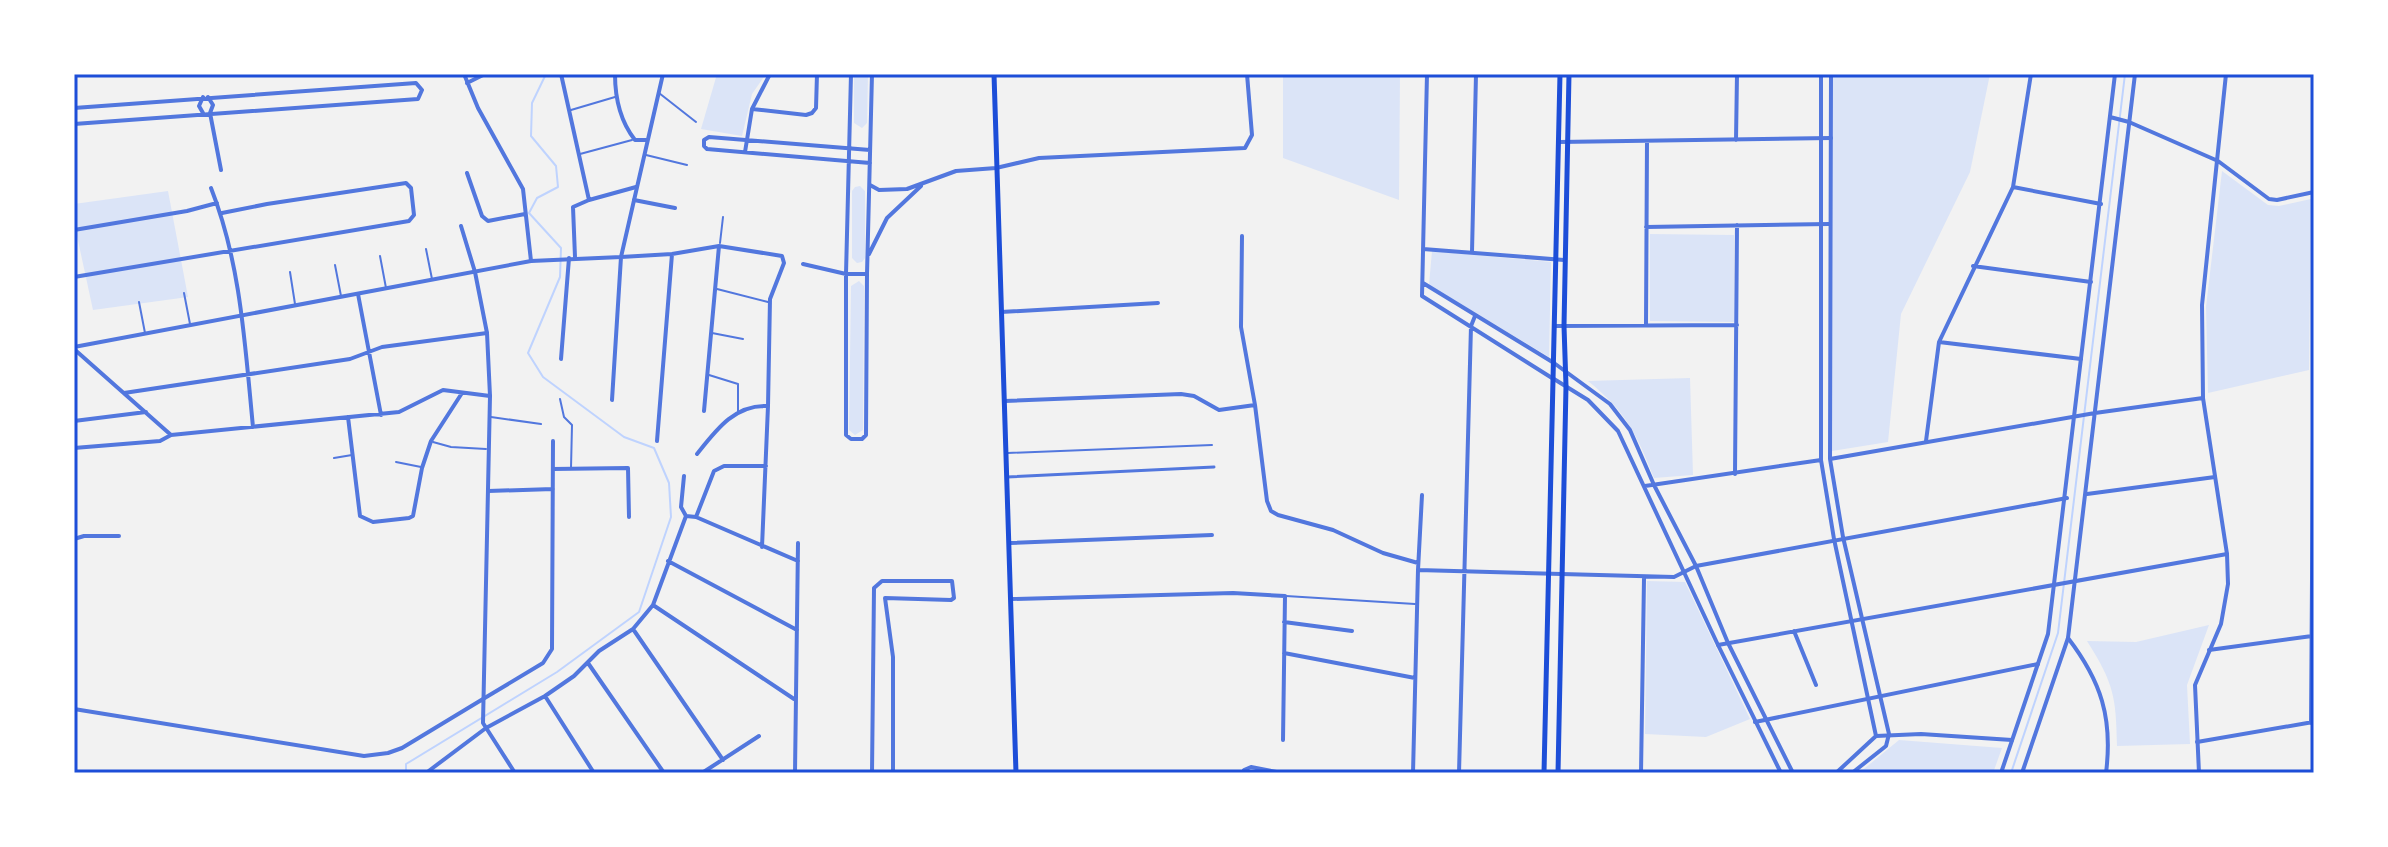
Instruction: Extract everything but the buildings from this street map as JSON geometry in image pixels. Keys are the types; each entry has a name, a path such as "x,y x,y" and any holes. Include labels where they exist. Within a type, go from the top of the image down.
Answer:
{"main road":[{"path":"994,74 1016,773"},
{"path":"1544,773 1560,74"},
{"path":"1558,773 1569,74"}],"street":[{"path":"464,74 478,108 523,189 531,261"},
{"path":"467,83 485,74"},
{"path":"561,74 589,200"},
{"path":"615,74 616,97 626,126 635,140 646,140"},
{"path":"612,400 621,257 663,74"},
{"path":"745,152 752,109 770,74"},
{"path":"752,109 812,113 816,108 817,74"},
{"path":"851,74 846,274 846,435 851,439 862,439 866,435 872,74"},
{"path":"870,185 879,190 899,190 956,171 996,168 1039,158 1245,148 1252,135 1247,74"},
{"path":"1427,74 1422,296 1588,400 1608,417 1645,486 1781,773"},
{"path":"1472,252 1476,74"},
{"path":"1736,140 1737,74"},
{"path":"1821,74 1821,460 1834,539 1876,736 1836,773"},
{"path":"1831,74 1830,459 1843,537 1889,734 1886,746 1852,773"},
{"path":"1926,441 1939,342 2013,187 2031,74"},
{"path":"2001,773 2048,634 2113,118 2115,74"},
{"path":"2022,773 2068,638 2087,494 2126,121 2135,74"},
{"path":"2199,773 2195,685 2221,624 2228,584 2227,554 2203,398 2202,305 2226,74"},
{"path":"74,108 416,83 422,90 418,99 74,124"},
{"path":"206,97 213,105 207,113"},
{"path":"206,97 199,106 207,113 221,170"},
{"path":"2113,118 2218,161 2269,199 2314,192"},
{"path":"870,150 709,137 704,140 707,149 870,163"},
{"path":"1559,142 1831,138"},
{"path":"1646,325 1647,141"},
{"path":"467,173 485,219 495,221 525,214"},
{"path":"74,277 412,221 414,215 409,184 282,201 222,213"},
{"path":"867,261 887,218 922,184"},
{"path":"561,359 572,209 589,200 636,187"},
{"path":"2013,187 2101,204"},
{"path":"211,188 222,213 243,315 253,427"},
{"path":"634,200 675,208"},
{"path":"74,230 217,203"},
{"path":"1646,227 1829,224"},
{"path":"1735,474 1737,225"},
{"path":"461,226 475,272 487,333 490,396 484,726 515,773"},
{"path":"1242,236 1241,327 1271,511 1333,530 1383,553 1418,563"},
{"path":"704,411 719,246"},
{"path":"74,348 531,261 672,254 719,246 780,255 784,263 770,303 762,547"},
{"path":"1422,249 1564,260"},
{"path":"657,441 672,254"},
{"path":"803,264 846,274 867,274"},
{"path":"1973,266 2091,282"},
{"path":"1422,282 1566,370 1621,416 1696,566 1728,643 1793,773"},
{"path":"2197,742 2313,722 2314,292"},
{"path":"358,294 381,415"},
{"path":"1001,312 1158,303"},
{"path":"1459,773 1471,326 1475,316"},
{"path":"1553,326 1737,325"},
{"path":"124,393 350,359 382,347 487,333"},
{"path":"1939,342 2081,359"},
{"path":"74,348 171,435"},
{"path":"74,448 160,441 171,435 381,415 405,411 443,390 490,396"},
{"path":"348,417 360,516 366,521 382,522 413,516 422,468 431,441 463,392"},
{"path":"1005,401 1181,394 1194,396 1219,410 1255,405"},
{"path":"1645,486 2203,398"},
{"path":"697,454 713,433 738,411 768,406"},
{"path":"74,421 146,412"},
{"path":"74,709 364,756 402,748 543,663 549,656 552,649 553,441"},
{"path":"696,517 714,471 724,466 766,466"},
{"path":"1007,477 1214,467"},
{"path":"553,469 628,468 629,517"},
{"path":"684,476 681,507 686,516"},
{"path":"2087,494 2215,477"},
{"path":"487,491 553,489"},
{"path":"1413,773 1422,495"},
{"path":"1418,570 1674,577 1696,566 2067,498"},
{"path":"686,516 696,517 799,561"},
{"path":"426,773 484,726 545,696 574,676 599,651 633,629 653,605 686,516"},
{"path":"1010,543 1212,535"},
{"path":"74,539 119,536"},
{"path":"795,773 798,543"},
{"path":"1718,645 2227,554"},
{"path":"667,561 797,630"},
{"path":"1641,773 1644,578"},
{"path":"872,773 874,588 882,581 952,581 954,598 951,600 885,598 894,669 893,773"},
{"path":"1012,599 1233,593 1285,596 1283,740"},
{"path":"653,605 796,699"},
{"path":"1284,622 1352,631"},
{"path":"633,629 723,760"},
{"path":"1794,631 1816,685"},
{"path":"2209,650 2313,636"},
{"path":"2068,638 2089,664 2101,692 2110,744 2106,773"},
{"path":"1284,653 1415,678"},
{"path":"588,663 664,773"},
{"path":"1755,722 2038,664"},
{"path":"545,696 594,773"},
{"path":"702,773 759,736"},
{"path":"1876,736 2012,740"},
{"path":"439,765 445,773"},
{"path":"1243,772 1251,767 1282,773"}],"lane":[{"path":"700,74 706,76"},
{"path":"658,93 696,122"},
{"path":"568,111 616,97"},
{"path":"579,154 635,140"},
{"path":"643,155 687,165"},
{"path":"719,246 723,217"},
{"path":"426,249 432,280"},
{"path":"380,256 386,289"},
{"path":"335,265 341,297"},
{"path":"290,272 296,306"},
{"path":"715,288 770,303"},
{"path":"184,293 190,325"},
{"path":"139,302 145,334"},
{"path":"710,332 743,339"},
{"path":"708,375 738,384 738,411"},
{"path":"560,399 564,417 572,425 571,469"},
{"path":"489,417 541,424"},
{"path":"431,441 451,447 487,449"},
{"path":"1007,454 1212,445"},
{"path":"334,458 353,455"},
{"path":"396,462 422,468"},
{"path":"1285,596 1417,604"}],"shaded area":[{"path":"717,74 766,74 752,94 742,136 701,129"},
{"path":"854,74 868,74 867,123 862,128 854,123"},
{"path":"1283,74 1400,74 1399,200 1283,158"},
{"path":"1833,74 1990,74 1970,172 1901,314 1888,442 1832,451"},
{"path":"2222,171 2268,205 2279,206 2311,199 2309,370 2208,393 2206,307"},
{"path":"860,186 865,191 865,258 857,263 852,258 852,191"},
{"path":"168,191 188,297 93,310 74,222 74,204"},
{"path":"1650,234 1734,235 1734,322 1650,321"},
{"path":"1432,251 1551,262 1549,357 1429,285"},
{"path":"859,281 864,286 863,430 855,435 849,430 851,286"},
{"path":"1690,378 1693,475 1654,478 1629,425 1612,403 1588,381"},
{"path":"1647,581 1685,582 1750,719 1706,737 1645,734"},
{"path":"2209,625 2187,685 2190,744 2117,746 2112,691 2087,641 2136,642"},
{"path":"1899,740 2002,748 1993,773 1859,773"}],"waterway":[{"path":"406,773 406,764 557,672 639,612 671,517 669,483 654,448 624,437 543,377 528,353 560,277 561,248 529,213 537,198 558,187 556,166 531,136 532,103 546,74"},
{"path":"2011,773 2058,633 2125,74"}]}
